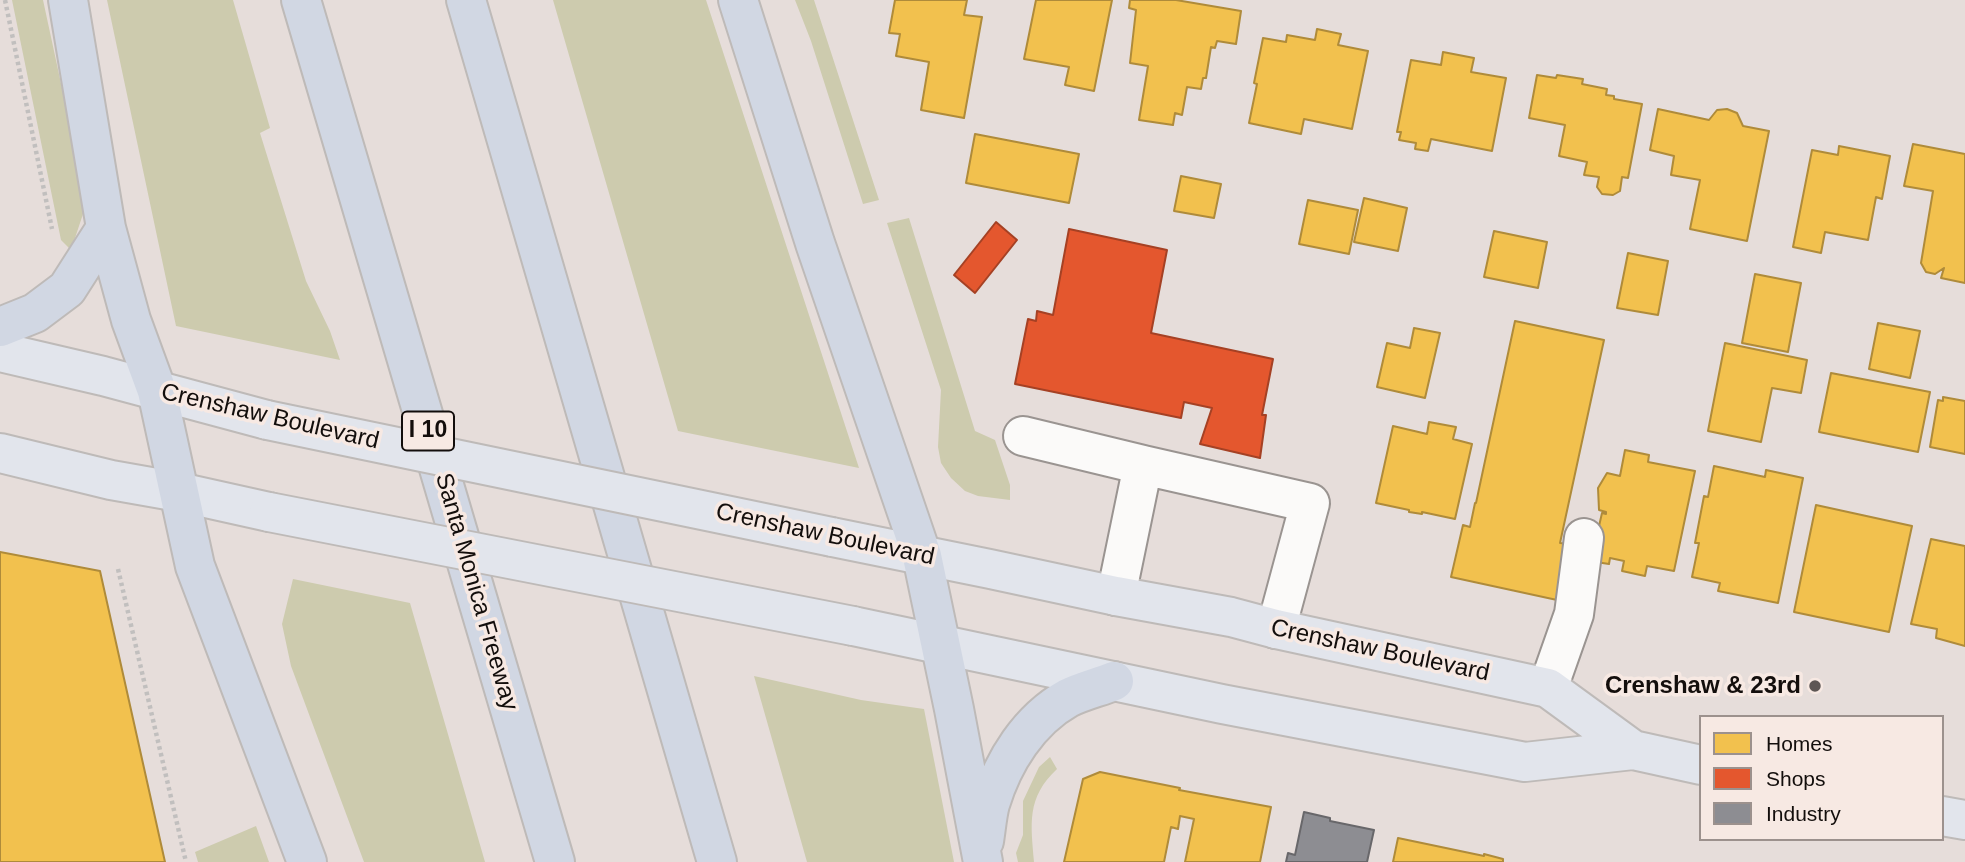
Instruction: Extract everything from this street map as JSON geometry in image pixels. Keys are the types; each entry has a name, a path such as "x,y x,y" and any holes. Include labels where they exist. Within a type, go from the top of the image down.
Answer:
{"highway":[{"path":"68,0 106,228 131,320 158,391 195,566 307,862"},
{"name":"Santa Monica Freeway","path":"301,0 555,862"},
{"path":"466,0 717,862"},
{"path":"738,0 815,243 922,556 982,859"},
{"path":"0,327 35,313 67,289 106,228"},
{"path":"982,859 990,805 1002,770 1020,741 1043,715 1070,698 1114,681"}],"main road":[{"name":"Crenshaw Boulevard","path":"0,352 267,420 1116,596 1231,617 1548,688 1633,750"},
{"name":"Crenshaw Boulevard","path":"0,453 111,480 853,626 1222,704 1525,762 1633,750 1699,765"},
{"path":"1944,816 1965,820"}],"lane":[{"path":"1023,436 1310,503 1276,629"},
{"path":"1116,596 1143,465"},
{"path":"1548,688 1574,614 1584,538"}],"path":[{"path":"5,0 54,237"},
{"path":"118,569 186,862"}],"shaded area":[{"path":"12,0 43,0 82,181 84,211 71,250 61,240"},
{"path":"107,0 233,0 270,128 260,133 306,281 330,331 340,360 176,326"},
{"path":"553,0 706,0 859,468 678,431"},
{"path":"795,0 814,0 879,200 863,204 811,41"},
{"path":"909,218 975,431 995,440 1010,485 1010,500 978,496 965,491 951,478 941,463 938,447 941,390 887,223"},
{"path":"293,579 410,603 485,862 364,862 291,666 282,624"},
{"path":"754,676 861,700 924,709 954,862 807,862"},
{"path":"1050,757 1057,769 1040,790 1035,801 1032,824 1034,862 1018,862 1016,853 1023,835 1023,801 1039,767"},
{"path":"256,826 269,862 198,862 195,852"}],"building: Homes":[{"path":"895,0 967,0 964,15 982,17 964,118 921,110 929,62 896,56 900,34 889,33"},
{"path":"1036,0 1112,0 1094,91 1065,85 1069,67 1024,59"},
{"path":"1130,0 1176,0 1241,11 1236,44 1217,41 1215,48 1211,47 1206,78 1203,78 1201,89 1187,87 1182,115 1175,113 1173,125 1139,120 1148,66 1130,63 1136,10 1129,8"},
{"path":"1317,29 1341,34 1338,45 1368,51 1352,129 1304,119 1301,134 1249,123 1263,38 1286,42 1287,35 1315,40"},
{"path":"1443,52 1474,58 1471,72 1506,78 1492,151 1431,139 1428,151 1415,149 1416,143 1399,140 1401,132 1397,132 1411,60 1441,65"},
{"path":"1537,75 1583,79 1582,84 1607,89 1606,95 1614,96 1614,99 1642,104 1628,178 1622,177 1620,191 1613,195 1602,194 1597,187 1599,177 1584,175 1587,162 1559,156 1565,125 1529,118"},
{"path":"1658,109 1709,120 1717,110 1727,109 1737,113 1743,126 1769,131 1747,241 1690,229 1700,180 1671,175 1674,156 1650,150"},
{"path":"975,134 1079,154 1069,203 966,183"},
{"path":"1913,144 1965,154 1965,283 1941,278 1944,268 1935,274 1926,272 1921,263 1933,191 1904,186"},
{"path":"1839,146 1890,156 1882,199 1876,197 1868,240 1825,232 1821,253 1793,247 1812,150 1838,155"},
{"path":"1181,176 1221,184 1214,218 1174,211"},
{"path":"1364,198 1407,208 1398,251 1354,242"},
{"path":"1308,200 1358,210 1349,254 1299,244"},
{"path":"1494,231 1547,242 1538,288 1484,277"},
{"path":"1628,253 1668,261 1658,315 1617,308"},
{"path":"1755,274 1801,283 1788,352 1742,343"},
{"path":"1515,321 1604,340 1560,543 1569,544 1557,600 1451,577 1463,525 1470,527 1476,503"},
{"path":"1878,323 1920,331 1910,378 1869,369"},
{"path":"1414,328 1440,333 1425,398 1377,387 1387,343 1410,348"},
{"path":"1725,343 1807,360 1801,393 1772,388 1761,442 1708,431"},
{"path":"1831,373 1930,392 1918,452 1819,432"},
{"path":"1943,397 1965,401 1965,454 1930,447 1938,400 1943,401"},
{"path":"1429,422 1456,427 1453,439 1472,444 1455,519 1409,512 1376,503 1393,426 1427,434"},
{"path":"1625,450 1649,455 1648,462 1695,471 1674,571 1647,566 1645,576 1622,571 1624,561 1610,558 1609,564 1596,562 1594,548 1602,513 1606,514 1599,510 1598,488 1607,473 1620,476"},
{"path":"1714,466 1765,477 1766,470 1803,478 1778,603 1718,591 1720,583 1692,577 1704,496 1708,497"},
{"path":"1816,505 1912,526 1889,632 1794,612"},
{"path":"1931,539 1965,546 1965,646 1936,638 1937,629 1911,624"},
{"path":"0,552 100,571 165,862 0,862"},
{"path":"1100,772 1271,807 1260,862 1185,862 1194,819 1180,816 1178,829 1171,827 1164,862 1064,862 1083,779"},
{"path":"1398,838 1484,854 1503,859 1503,862 1393,862"}],"building: Shops":[{"path":"996,222 1017,240 975,293 954,275"},
{"path":"1069,229 1167,250 1151,333 1273,359 1262,415 1266,415 1260,458 1200,444 1212,408 1184,402 1181,418 1015,384 1028,319 1036,321 1037,311 1053,315"}],"building: Industry":[{"path":"1304,812 1330,818 1330,821 1374,830 1367,862 1286,862 1288,853 1295,855"}],"place":[{"name":"Crenshaw & 23rd","path":"1815,686"}]}
